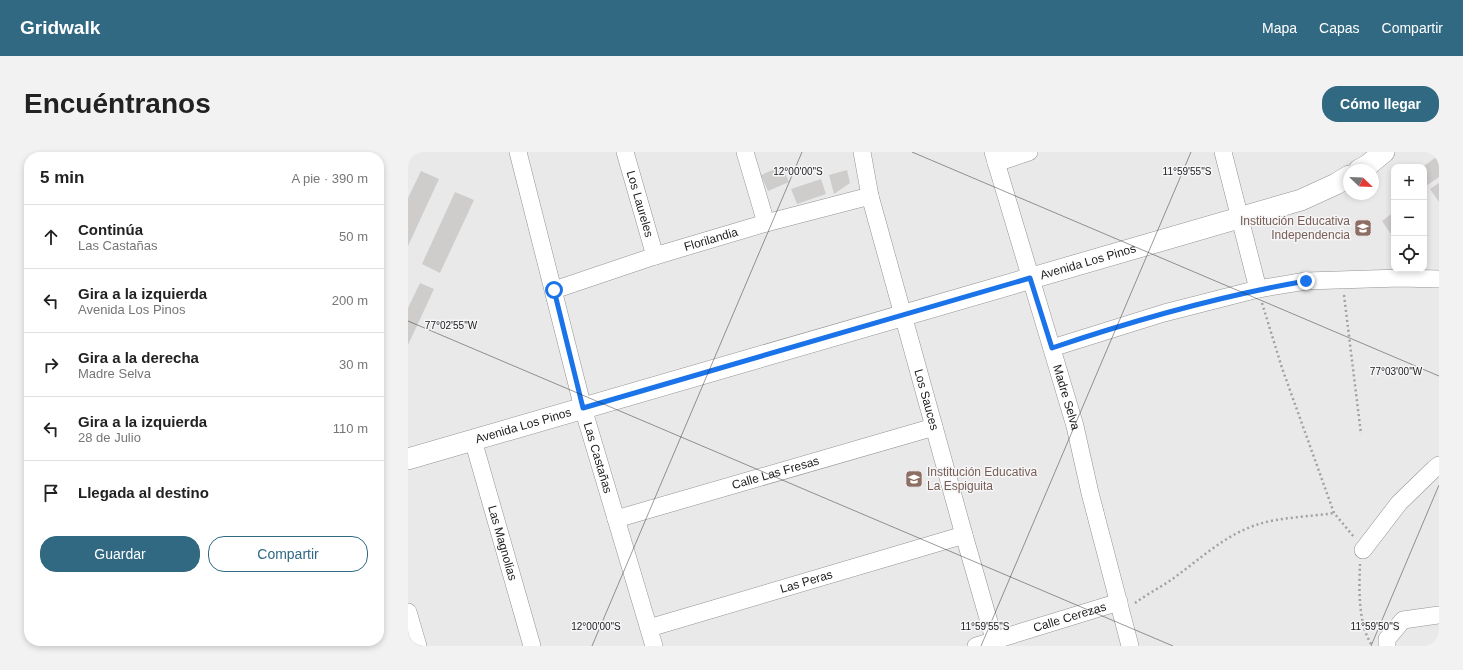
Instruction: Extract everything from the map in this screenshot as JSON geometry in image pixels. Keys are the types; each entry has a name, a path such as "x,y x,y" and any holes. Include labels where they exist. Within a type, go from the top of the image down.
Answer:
{"street":[{"name":"Las Castañas","path":"518,152 583,408 654,646"},
{"name":"Los Laureles","path":"625,152 654,256"},
{"path":"745,152 766,223"},
{"name":"Los Sauces","path":"862,152 870,196 964,534 996,643"},
{"path":"994,158 1029,152"},
{"path":"1223,152 1258,289"},
{"path":"1369,164 1384,152"},
{"name":"Madre Selva","path":"994,158 1075,426 1090,493 1130,646"},
{"name":"Avenida Los Pinos","path":"408,459 1301,200 1343,180"},
{"name":"Florilandia","path":"554,290 654,256 766,223 870,196"},
{"path":"1052,348 1164,313 1258,289 1306,281 1400,278 1439,280"},
{"name":"Calle Las Fresas","path":"616,519 934,427"},
{"name":"Las Magnolias","path":"473,440 532,646"},
{"path":"1363,550 1398,503 1439,465"},
{"name":"Las Peras","path":"649,628 964,534"},
{"name":"Calle Cerezas","path":"976,646 996,643 1120,608"},
{"path":"408,612 418,646"},
{"path":"1387,646 1387,639 1403,620 1439,615"}],"path":[{"path":"1342,280 1361,434"},
{"path":"1258,289 1282,368 1334,513 1363,550 1360,565 1359,602 1367,637 1372,646"},
{"path":"1120,608 1146,595 1171,579 1211,549 1242,531 1257,525 1280,519 1334,513"}],"building":[{"path":"1439,155 1439,177 1427,185 1427,164"},
{"path":"782,166 789,182 768,191 761,175"},
{"path":"847,170 850,183 834,194 829,175"},
{"path":"421,171 439,179 408,246 408,198"},
{"path":"821,179 826,194 797,204 791,189"},
{"path":"1439,183 1439,202 1430,189"},
{"path":"455,192 474,200 440,273 422,264"},
{"path":"1391,214 1391,234 1382,221"},
{"path":"420,283 434,289 408,345 408,308"}],"place":[{"name":"Institución Educativa Independencia","path":"1363,228"},
{"name":"Institución Educativa La Espiguita","path":"914,479"}],"route":[{"path":"554,290 583,408 1030,278 1052,348 1164,313 1258,289 1306,281"}]}
